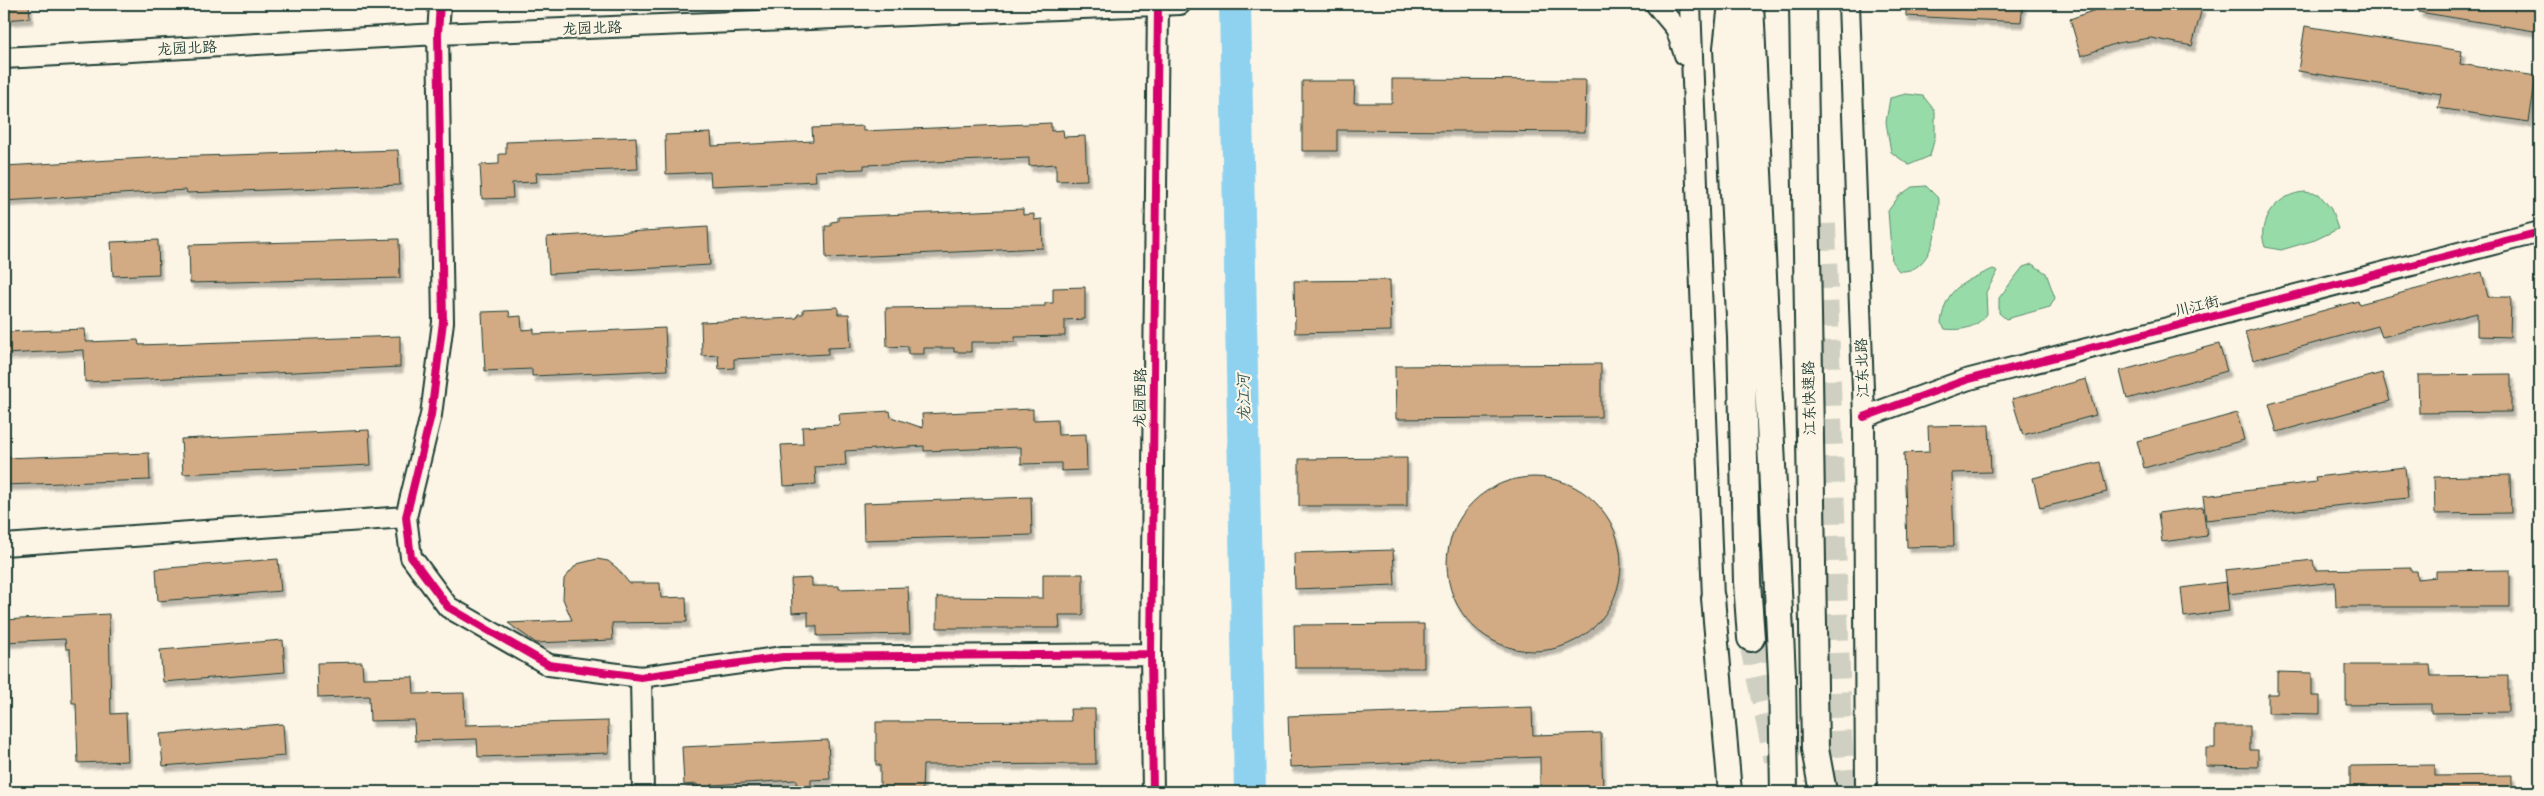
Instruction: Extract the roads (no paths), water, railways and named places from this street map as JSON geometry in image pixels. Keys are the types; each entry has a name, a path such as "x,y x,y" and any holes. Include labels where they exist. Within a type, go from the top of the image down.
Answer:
{"highway":[{"path":"1732,4 1727,48 1741,337 1747,582 1751,638"},
{"path":"1750,4 1782,675 1784,792"},
{"name":"江东快速路","path":"1803,4 1814,750 1823,792"},
{"path":"1818,4 1823,224"}],"main road":[{"path":"440,4 438,34 442,322 431,415 406,517 411,557 448,607 549,665 641,677 783,657 1151,654"},
{"name":"龙园西路","path":"1153,792 1151,654 1158,4"},
{"name":"龙园北路","path":"4,58 438,34 1180,4"},
{"path":"1656,4 1676,28 1694,83"},
{"path":"1690,4 1714,598 1730,792"},
{"name":"江东北路","path":"1849,4 1864,417 1866,792"},
{"name":"川江街","path":"1864,417 1966,380 2540,232"},
{"path":"4,545 406,517"},
{"path":"641,677 642,792"}],"waterway":[{"name":"龙江河","path":"1235,4 1250,792"}],"tunnel":[{"path":"1823,224 1839,735 1844,792"},
{"path":"1751,638 1777,760"}]}
